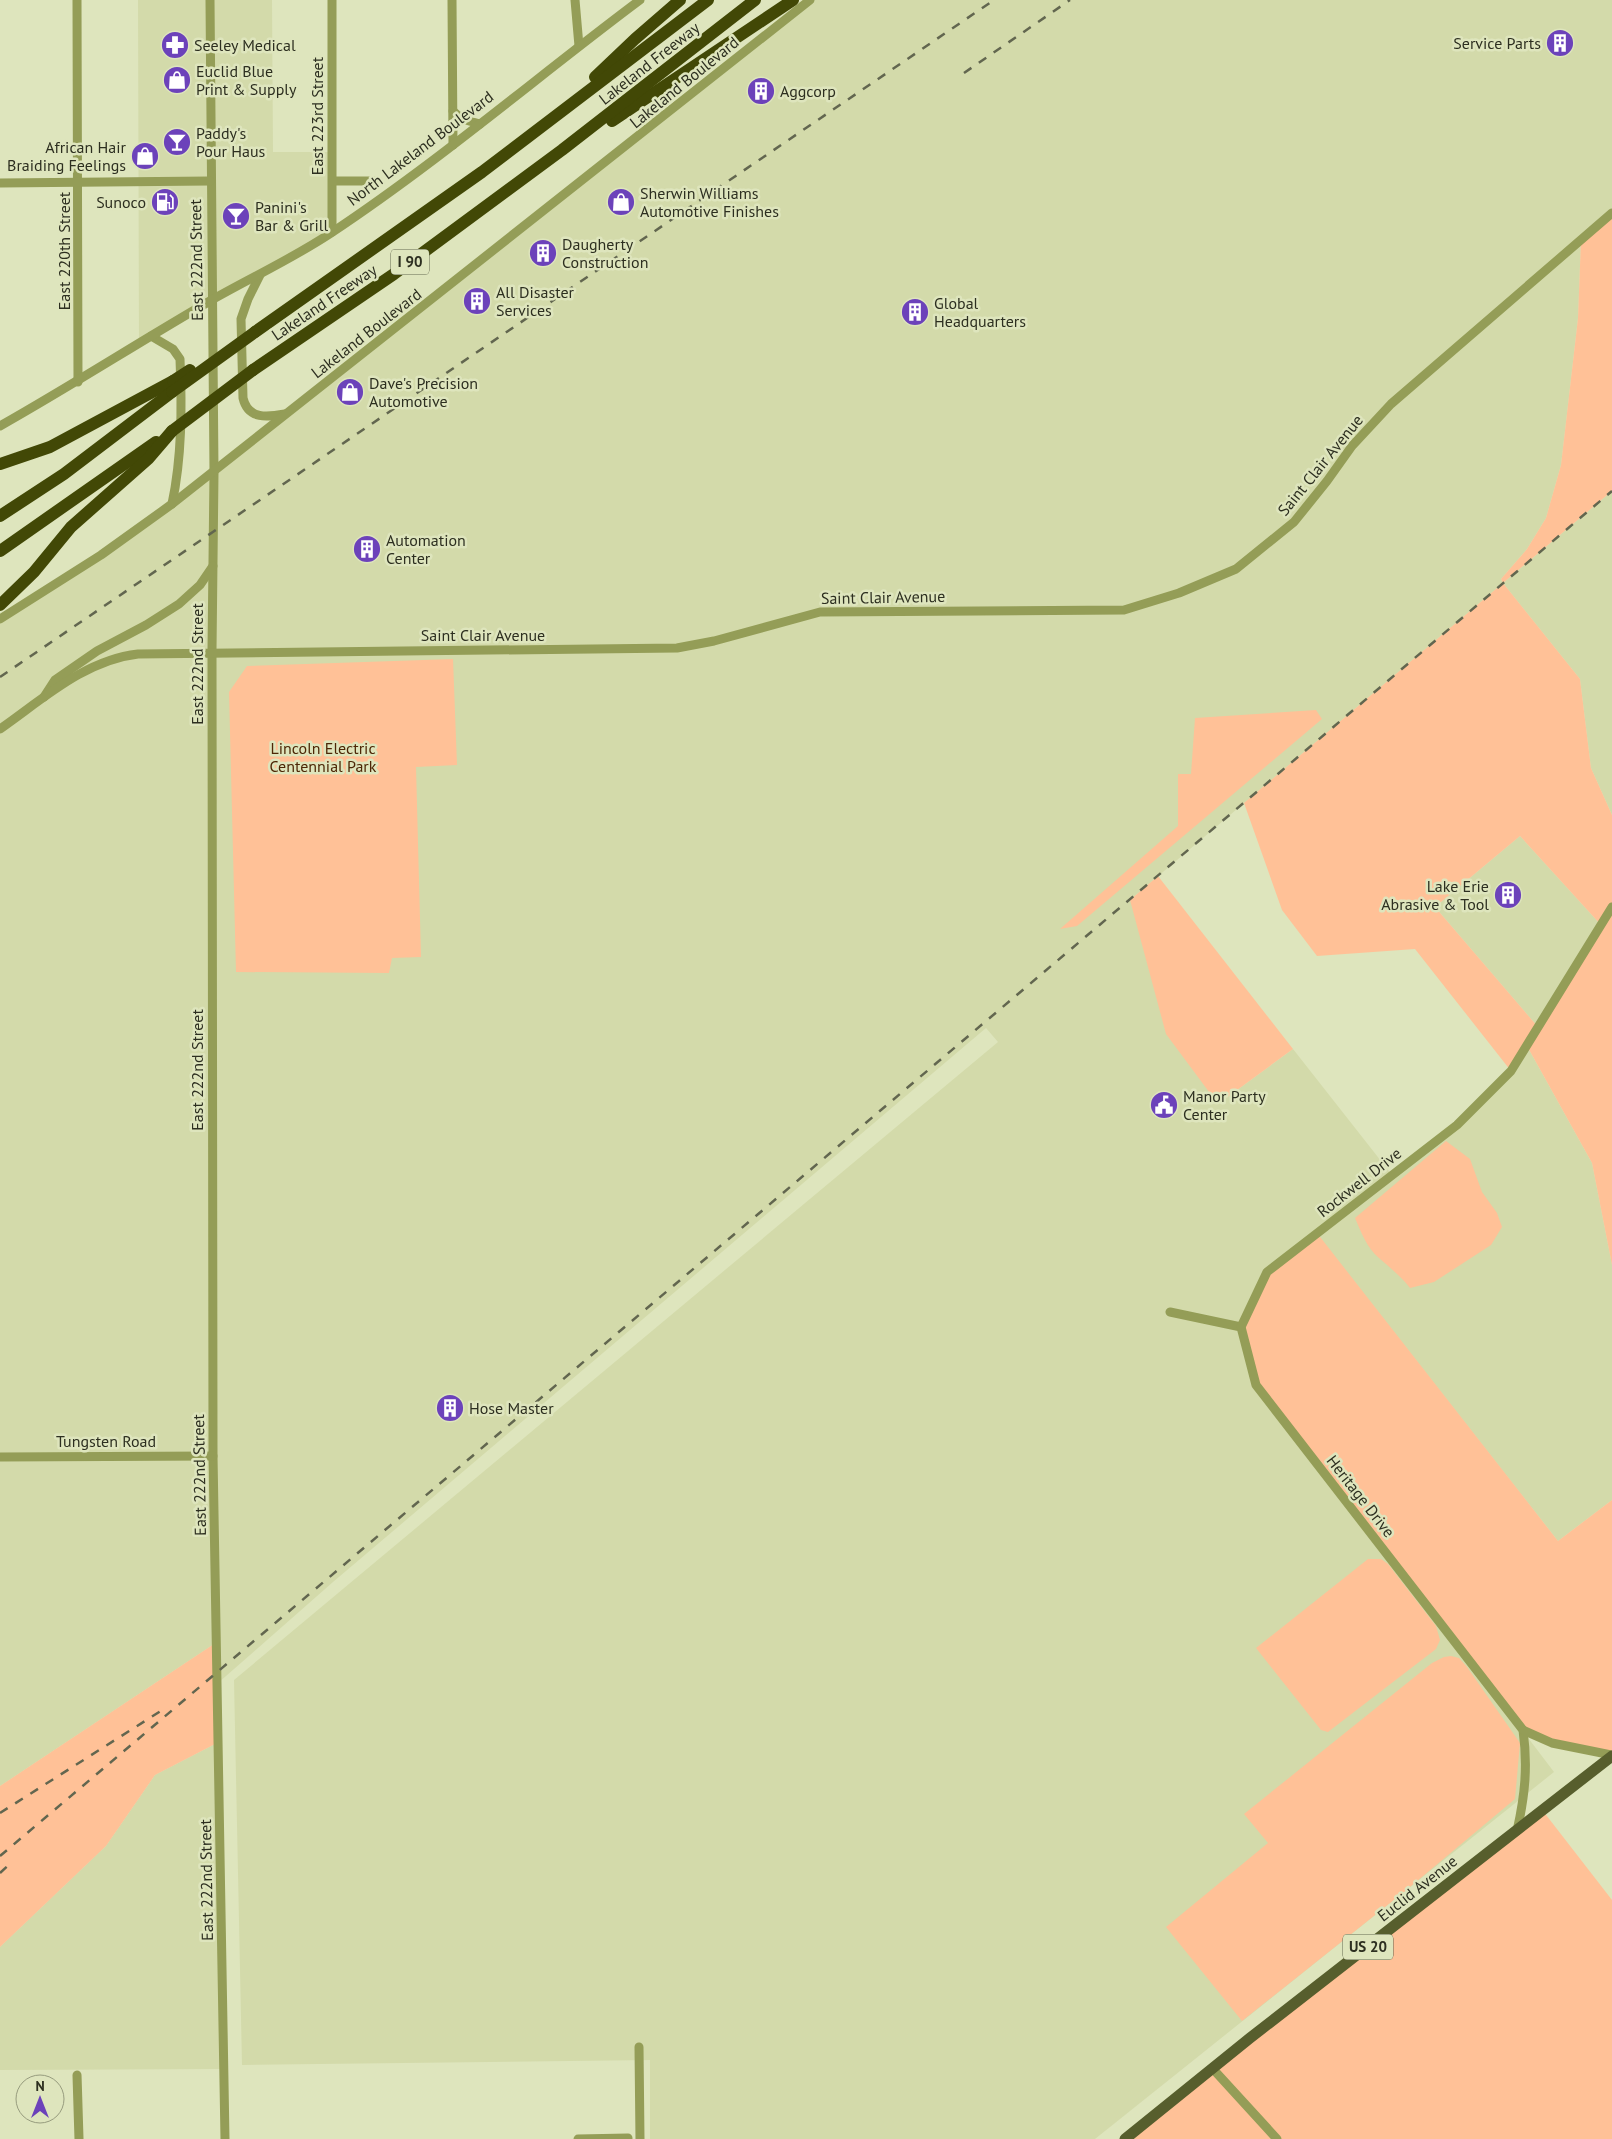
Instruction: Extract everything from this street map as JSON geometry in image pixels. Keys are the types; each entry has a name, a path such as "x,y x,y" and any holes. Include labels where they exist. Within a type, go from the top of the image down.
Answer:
{"highway":[{"path":"555,116 635,39 680,0"},
{"name":"Lakeland Freeway","path":"173,386 254,332 482,172 708,0"},
{"name":"Lakeland Freeway","path":"0,551 172,431 253,370 394,274 562,150 755,0"},
{"path":"562,150 617,118 793,0"},
{"path":"0,464 50,447 173,386"},
{"path":"0,516 64,474 173,386"},
{"path":"0,605 34,572 71,527 148,459 172,431"}],"main road":[{"name":"Euclid Avenue","path":"1124,2139 1612,1755"}],"street":[{"name":"East 220th Street","path":"77,0 79,182 78,382"},
{"name":"East 222nd Street","path":"210,0 211,300 214,472 212,652 213,1456 225,2139"},
{"name":"East 223rd Street","path":"332,0 332,232"},
{"path":"452,0 453,145"},
{"path":"575,0 579,46"},
{"name":"North Lakeland Boulevard","path":"0,426 78,382 211,300 260,275 332,232 453,145 640,0"},
{"name":"Lakeland Boulevard","path":"0,619 101,555 214,472 810,0"},
{"path":"453,111 462,119 480,124"},
{"path":"0,183 210,181"},
{"path":"333,181 378,181"},
{"name":"Saint Clair Avenue","path":"0,729 81,673 118,657 143,654 677,648 714,641 820,612 1124,610 1179,593 1236,569 1294,522 1352,446 1390,404 1612,213"},
{"path":"260,275 248,299 241,319 242,398 249,410 259,416 288,413"},
{"path":"151,336 173,349 180,359 180,450 172,504"},
{"path":"43,699 54,680 97,651 146,625 179,604 200,585 213,566"},
{"name":"Rockwell Drive","path":"1241,1327 1267,1272 1457,1125 1511,1071 1612,907"},
{"path":"1170,1312 1241,1327"},
{"name":"Heritage Drive","path":"1241,1327 1256,1385 1522,1730 1526,1755 1525,1796 1517,1831"},
{"name":"Tungsten Road","path":"0,1457 213,1456"},
{"name":"Heritage Drive","path":"1522,1730 1552,1743 1612,1755"},
{"path":"639,2047 640,2139"},
{"path":"1213,2069 1277,2139"},
{"path":"77,2075 78,2139"},
{"path":"578,2139 628,2138"}],"shaded area":[{"path":"138,0 272,0 273,152 332,152 332,232 139,344"},
{"path":"810,0 1612,0 1612,213 1581,239 1578,318 1561,465 1546,518 1527,549 1501,579 1503,583 1130,900 1218,1104 1293,1049 1392,1175 1457,1125 1511,1071 1527,1046 1592,1163 1612,1265 1612,1500 1558,1541 1317,1234 1255,1379 1554,1772 1095,2139 650,2139 650,2060 242,2065 234,1680 998,1042 986,1028 333,1582 218,1683 217,1642 0,1786 0,619 101,555"},
{"path":"1612,491 1612,815 1591,768 1580,679 1503,583"},
{"path":"1520,836 1601,925 1538,1027 1435,907"},
{"path":"219,1742 223,2069 0,2070 0,1947 106,1846 155,1775"}],"green space":[{"path":"1612,213 1612,491 1503,583 1501,579 1527,549 1546,518 1561,465 1578,318 1581,239"},
{"path":"1503,583 1580,679 1591,768 1612,815 1612,1265 1592,1163 1527,1046 1511,1071 1415,949 1317,956 1282,910 1244,803","holes":["1520,836 1601,925 1538,1027 1435,907"]},
{"name":"Lincoln Electric Centennial Park","path":"453,659 457,765 416,767 421,957 392,958 389,973 236,972 229,692 247,666"},
{"path":"1316,710 1322,719 1077,926 1060,929 1178,826 1178,774 1191,774 1195,718"},
{"path":"1158,876 1293,1049 1218,1104 1166,1034 1130,900"},
{"path":"1446,1141 1470,1159 1482,1192 1497,1213 1502,1227 1491,1245 1434,1282 1410,1288 1371,1250 1355,1218"},
{"path":"1317,1233 1558,1541 1612,1500 1612,1755 1523,1730 1256,1385 1241,1327 1267,1272"},
{"path":"1368,1559 1381,1559 1388,1564 1436,1626 1440,1640 1436,1649 1328,1732 1321,1730 1256,1648"},
{"path":"217,1642 219,1742 155,1775 106,1846 0,1947 0,1786"},
{"path":"1451,1656 1459,1658 1467,1667 1520,1743 1515,1799 1404,1892 1242,2021 1166,1927 1268,1843 1244,1814 1432,1663"},
{"path":"1543,1811 1612,1900 1612,2139 1125,2139"}],"railway":[{"path":"0,677 994,0"},
{"path":"964,73 1070,0"},
{"path":"0,1856 1612,491"},
{"path":"0,1813 167,1707"},
{"path":"0,1873 13,1861"}],"place":[{"name":"Service Parts","path":"1560,43"},
{"name":"Seeley Medical","path":"175,45"},
{"name":"Euclid Blue Print & Supply","path":"177,80"},
{"name":"Aggcorp","path":"761,91"},
{"name":"Paddy's Pour Haus","path":"177,142"},
{"name":"African Hair Braiding Feelings","path":"145,156"},
{"name":"Sunoco","path":"165,202"},
{"name":"Sherwin Williams Automotive Finishes","path":"621,202"},
{"name":"Panini's Bar & Grill","path":"236,216"},
{"name":"Daugherty Construction","path":"543,253"},
{"name":"All Disaster Services","path":"477,301"},
{"name":"Global Headquarters","path":"915,312"},
{"name":"Dave's Precision Automotive","path":"350,392"},
{"name":"Automation Center","path":"367,549"},
{"name":"Lake Erie Abrasive & Tool","path":"1508,895"},
{"name":"Manor Party Center","path":"1164,1105"},
{"name":"Hose Master","path":"450,1408"}]}
